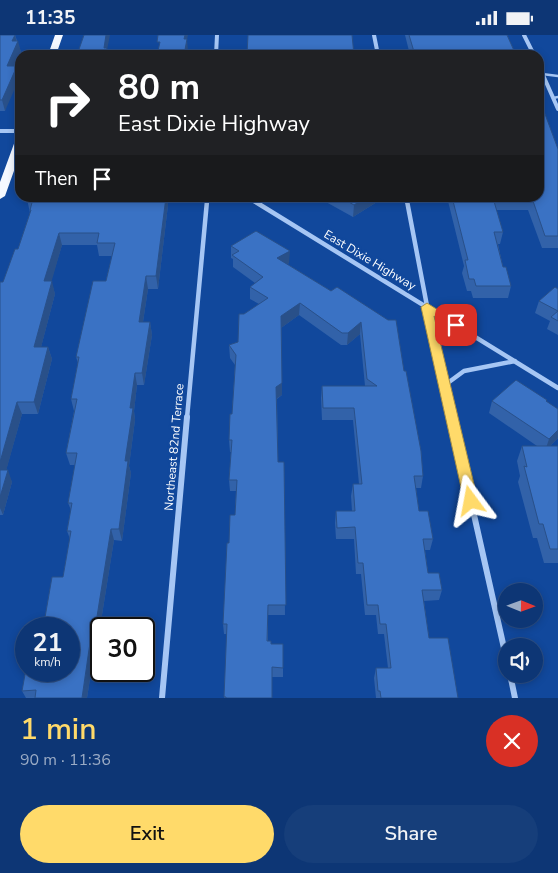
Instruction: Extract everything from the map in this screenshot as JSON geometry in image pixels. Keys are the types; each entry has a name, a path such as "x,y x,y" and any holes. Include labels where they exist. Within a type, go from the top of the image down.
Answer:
{"main road":[{"path":"54,50 59,35"},
{"path":"0,196 15,155"}],"street":[{"path":"216,50 217,35"},
{"path":"374,35 377,50"},
{"path":"524,35 532,50"},
{"path":"544,78 558,109"},
{"path":"0,131 15,131"},
{"name":"Northeast 82nd Terrace","path":"162,698 207,202"},
{"name":"East Dixie Highway","path":"256,202 558,387"},
{"path":"407,202 427,307 502,638"},
{"path":"444,385 464,371 515,361"},
{"path":"512,683 516,698"}],"lane":[{"path":"544,74 558,76"},
{"path":"553,98 558,97"}],"building":[{"path":"0,35 15,35 12,41 18,41 7,66 15,66 15,71 2,100 0,100"},
{"path":"84,35 106,35 104,48 107,48 106,50 79,50"},
{"path":"158,35 185,35 184,39 187,39 185,50 158,50 160,42 157,42"},
{"path":"248,35 352,35 354,50 247,50"},
{"path":"409,35 507,35 514,50 414,50"},
{"path":"544,112 558,149 558,236 545,236 533,202 544,202"},
{"path":"32,202 165,202 156,276 146,276 139,322 150,322 142,373 135,373 130,408 133,408 125,461 128,461 119,529 111,529 97,617 90,617 90,643 82,698 35,698 36,690 22,691 24,682 80,682 80,617 45,617 52,577 63,577 71,531 67,531 72,503 68,503 77,453 66,453 77,399 71,399 79,357 76,357 93,281 106,281 115,243 97,243 99,233 59,233 44,281 52,281 34,347 48,347 34,402 17,402 0,462 0,282 3,282 15,249 18,249"},
{"path":"453,202 494,202 503,232 494,232 503,267 506,267 511,286 476,286 474,279 469,279 465,260 468,260"},
{"path":"256,231 290,251 277,258 331,291 337,287 388,320 396,320 404,371 406,371 421,451 423,476 414,476 419,511 428,511 433,539 423,539 428,573 439,573 442,590 422,590 429,638 448,638 458,698 381,698 380,691 378,691 376,668 391,668 386,624 380,624 378,605 367,605 363,563 358,563 355,527 337,528 336,511 355,511 353,484 362,484 354,408 323,408 322,386 377,386 367,379 361,322 348,333 342,333 300,303 281,316 282,383 276,387 278,462 284,462 286,605 268,605 267,641 271,641 271,644 283,644 283,668 272,667 272,698 224,697 227,624 223,624 227,543 229,543 230,515 235,515 237,480 229,480 232,440 229,440 230,414 232,414 236,355 229,345 238,342 239,314 244,314 268,298 250,287 263,277 232,255 239,251 231,246"},
{"path":"555,287 558,289 558,311 539,301"},
{"path":"558,311 558,321 551,317"},
{"path":"516,380 558,409 558,430 549,439 492,401"},
{"path":"522,446 558,446 558,549 550,549 543,524 539,524 524,466 527,467"},
{"path":"0,470 8,470 0,497"}],"route":[{"path":"456,325 427,307 471,501"}]}
